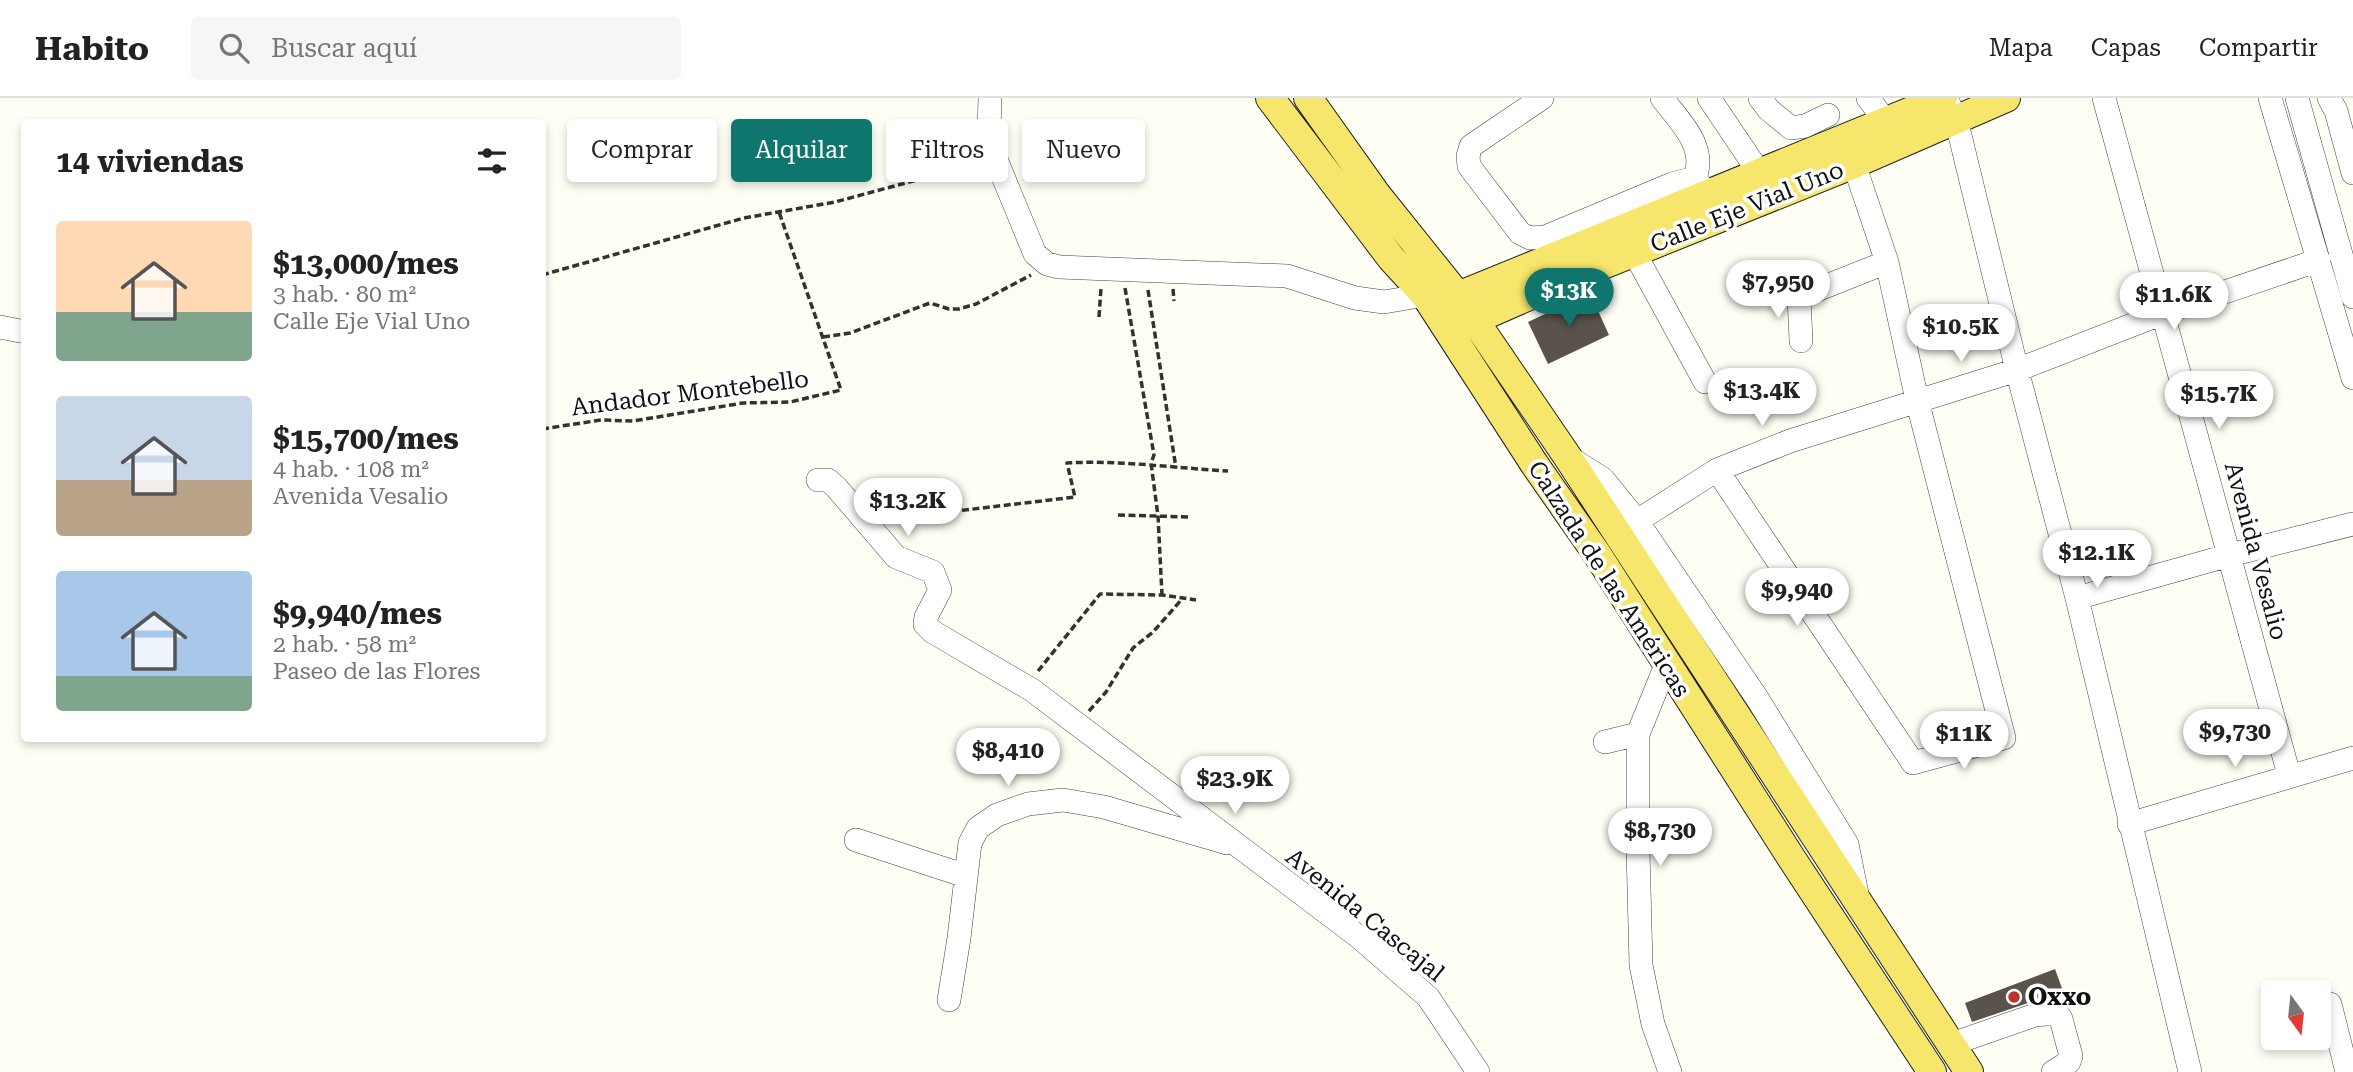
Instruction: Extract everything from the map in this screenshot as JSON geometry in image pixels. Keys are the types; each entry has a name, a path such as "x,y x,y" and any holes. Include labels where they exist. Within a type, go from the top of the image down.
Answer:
{"main road":[{"name":"Calzada de las Américas","path":"1269,98 1391,258 1441,296"},
{"name":"Calzada de las Américas","path":"1308,98 1377,195 1462,327 1567,456 1969,1072"},
{"name":"Calle Eje Vial Uno","path":"1851,152 1875,105 1939,104 2006,98"},
{"name":"Calle Eje Vial Uno","path":"1462,327 1634,252 1765,185 1851,152 1939,104"},
{"name":"Calle Eje Vial Uno","path":"1441,296 1702,186 1765,185"},
{"name":"Calzada de las Américas","path":"1462,327 1535,466 1597,554 1666,665 1932,1072"}],"street":[{"path":"990,98 991,119"},
{"path":"1542,98 1471,146 1468,156 1469,166 1520,233 1530,238 1545,237 1571,228 1672,184 1702,186 1696,143 1662,98"},
{"path":"1709,98 1765,185"},
{"path":"1717,470 1913,763 2004,738 1917,400 1887,262 1851,152 1821,107 1805,125 1791,128 1769,110 1760,98"},
{"name":"Avenida Vesalio","path":"2104,98 2289,775"},
{"path":"2270,98 2353,378"},
{"path":"2297,98 2353,297"},
{"path":"2329,98 2336,111 2353,173"},
{"path":"1939,104 2017,370 2077,598 2189,1072"},
{"path":"1005,182 1026,237 1035,254 1047,264 1287,276 1354,298 1384,302 1441,296"},
{"path":"1634,252 1705,383"},
{"path":"1637,521 1717,470 1790,441 2017,370 2163,313 2319,260"},
{"path":"1801,341 1799,297 1887,262"},
{"path":"1567,456 1603,479 1637,521 1757,698 1847,844 1857,898"},
{"path":"818,480 828,480 836,487 866,522"},
{"name":"Avenida Cascajal","path":"866,522 895,556 933,572 940,590 925,624 933,632 1026,686 1359,937 1428,997 1478,1072"},
{"path":"2077,598 2353,524"},
{"path":"1666,665 1638,734 1641,965 1653,1024 1670,1072"},
{"path":"1605,742 1638,734"},
{"path":"2129,824 2353,758"},
{"path":"949,1000 970,843 978,828 997,815 1028,804 1063,800 1104,807 1237,845"},
{"path":"856,840 966,877"},
{"path":"2331,1008 2347,1072"},
{"path":"1952,1044 2035,1015 2057,1013 2062,1019 2071,1056 2069,1062 2053,1072"}],"path":[{"path":"546,274 744,218 835,202 893,182"},
{"path":"779,212 822,337 850,332 930,303 949,309 976,303 1023,280 1047,264"},
{"path":"1099,317 1123,269"},
{"path":"1123,269 1154,455 1151,463 1158,516 1162,595"},
{"path":"1123,269 1176,468"},
{"name":"Andador Montebello","path":"546,428 601,420 633,421 743,403 790,402 841,390 822,337"},
{"path":"866,522 1075,497 1067,464 1139,466 1151,463 1176,468 1228,471"},
{"path":"1118,515 1190,517"},
{"path":"1026,686 1100,594 1162,595 1196,600"},
{"path":"1077,724 1106,692 1133,648 1153,632 1184,598"}],"building":[{"path":"1590,293 1609,335 1548,364 1528,322"},
{"name":"Oxxo","path":"2055,969 2063,991 1972,1022 1965,1003"}],"place":[{"name":"Oxxo","path":"2014,997"}]}
